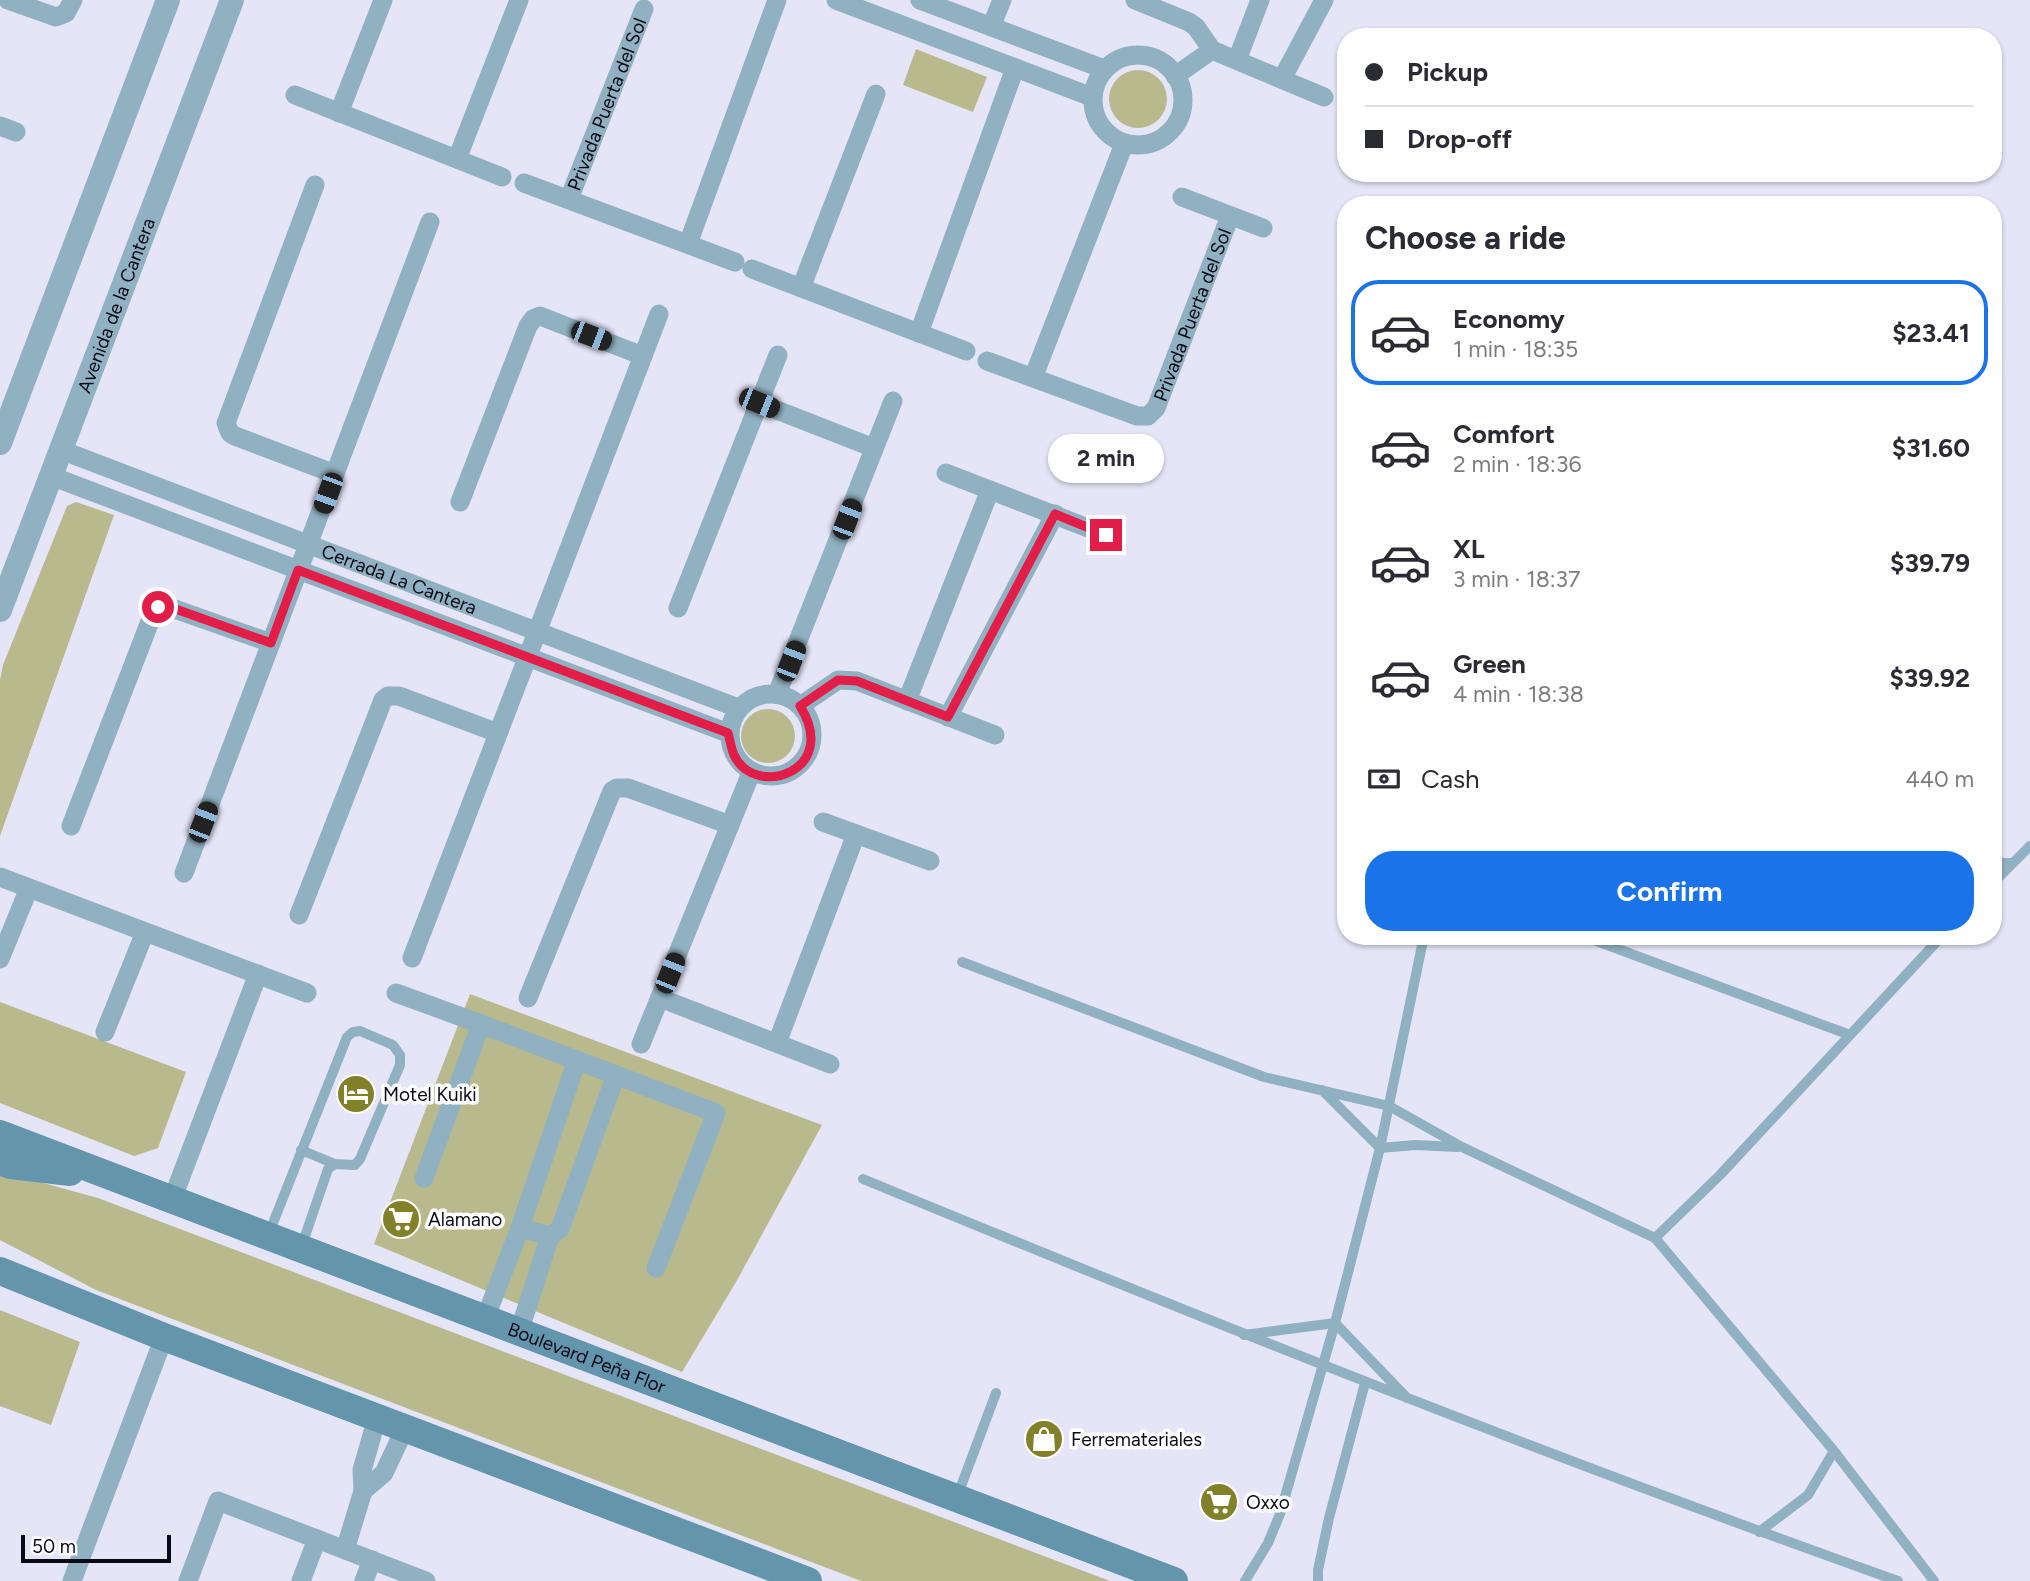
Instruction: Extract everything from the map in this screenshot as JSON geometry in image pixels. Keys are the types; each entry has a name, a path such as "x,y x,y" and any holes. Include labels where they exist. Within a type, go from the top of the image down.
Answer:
{"main road":[{"name":"Boulevard Peña Flor","path":"0,1134 1174,1581"},
{"path":"0,1161 11,1165 111,1177"},
{"path":"0,1252 73,1300"},
{"path":"0,1271 771,1574 808,1581"}],"street":[{"path":"8,0 56,18 66,13 73,0"},
{"path":"0,443 7,405 168,0"},
{"name":"Avenida de la Cantera","path":"0,611 232,0"},
{"path":"339,113 383,0"},
{"path":"457,159 519,0"},
{"path":"688,244 777,0"},
{"path":"836,0 1092,97"},
{"path":"920,0 1104,69"},
{"path":"992,27 1002,0"},
{"path":"1135,0 1189,22 1196,27 1212,50 1324,97"},
{"path":"1237,60 1260,0"},
{"path":"1282,79 1324,0"},
{"name":"Privada Puerta del Sol","path":"569,199 644,9"},
{"path":"1175,76 1212,50"},
{"path":"1130,55 1145,55 1159,60 1171,69 1175,76 1183,96 1182,111 1167,136 1139,146 1124,144 1111,137 1100,126 1092,97 1096,82 1104,69 1116,60 1130,55"},
{"path":"919,333 1015,68"},
{"path":"801,288 876,94"},
{"path":"295,95 502,177"},
{"path":"1033,378 1124,144"},
{"name":"Privada Puerta del Sol","path":"524,183 966,351"},
{"path":"315,185 226,423 230,433 235,436 335,474"},
{"name":"Privada Puerta del Sol","path":"1182,197 1263,228"},
{"name":"Privada Puerta del Sol","path":"987,361 1137,416 1142,417 1153,412 1230,216"},
{"path":"184,873 430,222"},
{"path":"412,958 659,314"},
{"path":"460,502 533,319 540,316 643,356"},
{"path":"678,608 778,355"},
{"path":"777,694 893,401"},
{"path":"759,403 874,448"},
{"name":"Cerrada La Cantera","path":"61,450 738,708"},
{"path":"946,473 1106,535"},
{"name":"Cerrada La Cantera","path":"51,476 728,733"},
{"path":"907,701 990,490"},
{"path":"948,717 1055,514"},
{"path":"71,826 154,611 158,607 170,607 271,643"},
{"path":"800,706 838,680 857,681 995,735"},
{"path":"777,694 792,699 800,706 811,722 812,742 805,760 789,773 770,778 751,773 734,756 728,733 738,708 756,695 777,694"},
{"path":"299,915 383,700 387,696 399,696 498,733"},
{"path":"641,1044 751,773"},
{"path":"528,998 612,792 617,788 628,788 730,825"},
{"path":"823,822 930,861"},
{"path":"777,1043 856,834"},
{"path":"0,877 307,993"},
{"path":"0,959 29,888"},
{"path":"105,1032 145,932"},
{"path":"172,1200 258,974"},
{"path":"396,993 716,1113 656,1268"},
{"path":"660,998 830,1063"},
{"path":"424,1178 481,1024"},
{"path":"485,1319 520,1228 577,1060"},
{"path":"519,1332 550,1236 560,1229 616,1075"},
{"path":"520,1228 550,1236"},
{"path":"72,1581 164,1337"},
{"path":"345,1550 363,1491 362,1470 377,1418"},
{"path":"363,1491 384,1473 405,1428"},
{"path":"188,1581 218,1501 426,1581"},
{"path":"301,1581 317,1539"},
{"path":"364,1581 372,1560"}],"lane":[{"path":"2002,874 2030,846"},
{"path":"2002,863 2013,863"},
{"path":"1245,1581 1268,1544 1280,1514 1335,1324 1380,1148 1422,945"},
{"path":"1607,945 1850,1035"},
{"path":"1655,1238 1720,1175 1934,945"},
{"path":"962,962 1264,1077 1388,1106 1462,1147 1655,1238 1834,1451 1934,1581"},
{"path":"267,1236 301,1150 347,1037 359,1031 393,1045 400,1055 400,1065 360,1159 355,1164 335,1164 301,1150"},
{"path":"1321,1090 1380,1148 1415,1145 1462,1147"},
{"path":"301,1249 328,1169 335,1164"},
{"path":"863,1179 1322,1367 1759,1532 1898,1581"},
{"path":"1244,1335 1335,1324"},
{"path":"1335,1324 1410,1401"},
{"path":"1318,1581 1329,1518 1366,1383"},
{"path":"957,1499 996,1393"},
{"path":"1759,1532 1808,1495 1834,1451"}],"green space":[{"path":"916,49 987,77 973,112 903,85"},
{"path":"1138,70 1149,72 1162,83 1167,99 1165,110 1154,123 1138,128 1127,126 1114,115 1109,99 1111,88 1122,75"},
{"path":"76,502 114,515 0,836 0,680 3,665 67,506"},
{"path":"773,709 783,713 791,721 795,736 791,751 783,759 763,763 753,759 745,751 741,731 745,721 753,713"},
{"path":"470,994 822,1125 736,1282 682,1372 374,1244"},
{"path":"0,1002 186,1072 158,1148 134,1156 0,1103"},
{"path":"0,1169 98,1198 1110,1581 861,1581 96,1290 0,1240"},
{"path":"0,1310 80,1342 51,1425 0,1406"}],"place":[{"name":"Motel Kuiki","path":"356,1094"},
{"name":"Alamano","path":"401,1219"},
{"name":"Ferremateriales","path":"1044,1439"},
{"name":"Oxxo","path":"1219,1502"}],"route":[{"path":"158,607 170,607 271,643 298,570 728,733 734,756 751,773 770,778 789,773 805,760 812,742 811,722 800,706 838,680 857,681 948,717 1055,514 1106,535"}]}
